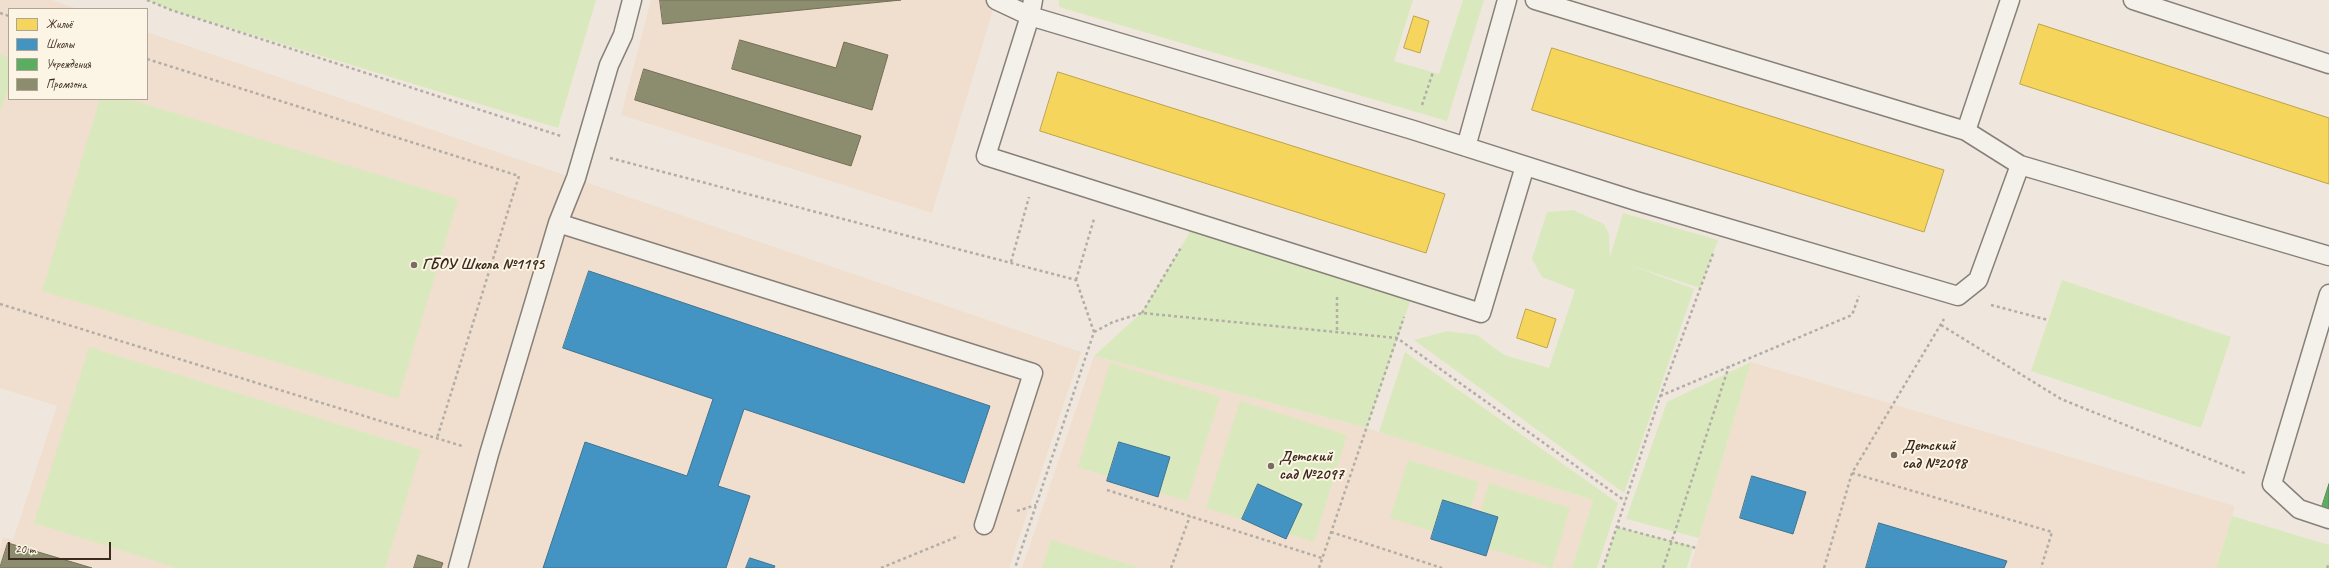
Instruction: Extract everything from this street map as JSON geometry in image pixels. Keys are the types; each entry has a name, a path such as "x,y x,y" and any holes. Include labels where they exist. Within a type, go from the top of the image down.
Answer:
{"lane":[{"path":"458,568 488,454 558,223 576,178 609,65 623,35 632,0"},
{"path":"996,0 1032,8 1525,166 1958,296 1978,280 2020,166"},
{"path":"1466,147 1507,0"},
{"path":"1535,0 1966,131 2020,166 2329,256"},
{"path":"1966,131 2010,0"},
{"path":"2133,0 2329,64"},
{"path":"1032,8 986,156 1414,290 1481,313 1525,166"},
{"path":"558,223 1033,373 984,526"},
{"path":"2328,300 2272,484 2299,509 2329,519"}],"path":[{"path":"147,0 171,10 585,144 595,154 1076,280"},
{"path":"148,59 519,176 437,438"},
{"path":"1413,130 1433,72"},
{"path":"1011,262 1031,192"},
{"path":"1015,568 1094,332 1076,280 1096,214"},
{"path":"1142,312 1196,222"},
{"path":"1603,568 1660,397 1722,226"},
{"path":"1337,266 1337,332"},
{"path":"1660,397 1729,366 1852,316 1868,269"},
{"path":"1319,568 1414,290"},
{"path":"1824,568 1852,473 1958,296 2048,320"},
{"path":"0,304 488,454"},
{"path":"1094,332 1113,322 1142,312 1397,338 1625,501"},
{"path":"1941,325 2060,399 2272,484"},
{"path":"1663,568 1729,366"},
{"path":"1852,473 2052,532 2041,568"},
{"path":"1107,490 1322,558"},
{"path":"881,568 1030,506 1036,505"},
{"path":"1171,568 1190,516"},
{"path":"1617,527 1696,548"},
{"path":"1331,532 1442,568"},
{"path":"2327,568 2329,564"}],"shaded area":[{"name":"ГБОУ Школа №1195","path":"0,0 52,0 75,8 8,8 8,100 148,100 148,32 1081,352 1009,568 0,568 0,548 3,537 13,540 57,406 0,388"},
{"path":"651,0 996,0 932,213 621,115"},
{"name":"Детский сад №2097","path":"1094,356 1367,428 1593,500 1572,568 1022,568"},
{"name":"Детский сад №2098","path":"1751,362 2235,506 2216,568 1690,568"}],"green space":[{"path":"147,0 596,0 558,128 171,10"},
{"path":"1059,0 1413,0 1394,61 1439,74 1463,0 1484,0 1447,121 1059,7"},
{"path":"0,54 8,57 8,89 0,112"},
{"path":"100,100 131,100 458,199 398,399 42,291"},
{"path":"1573,210 1604,224 1609,234 1610,257 1623,213 1718,240 1700,288 1630,265 1694,289 1624,493 1414,340 1447,331 1477,335 1504,355 1549,368 1575,290 1542,277 1532,259 1547,212"},
{"path":"1196,222 1414,290 1367,428 1094,356 1142,312"},
{"path":"2062,280 2231,337 2201,428 2031,371"},
{"path":"89,347 421,450 385,568 177,568 34,523"},
{"path":"1405,352 1618,503 1597,568 1572,568 1593,500 1379,432"},
{"path":"1751,362 1699,538 1626,519 1667,402"},
{"path":"1110,363 1220,397 1187,501 1078,467"},
{"path":"1240,401 1347,435 1314,542 1206,508"},
{"path":"1408,460 1479,482 1460,540 1390,518"},
{"path":"1489,483 1570,508 1552,568 1471,543"},
{"path":"2232,516 2329,545 2329,568 2216,568"},
{"path":"1617,527 1693,546 1687,568 1603,568"},
{"path":"1051,540 1140,568 1042,568"}],"building: Жильё":[{"path":"1414,16 1429,21 1420,53 1404,48"},
{"path":"2039,24 2329,118 2329,184 2020,84"},
{"path":"1552,48 1944,170 1924,232 1532,110"},
{"path":"1058,72 1445,194 1426,253 1040,131"},
{"path":"1526,309 1556,319 1547,348 1517,338"}],"building: Школы":[{"path":"589,271 990,406 964,483 744,409 718,486 750,496 726,568 543,568 585,442 687,476 713,399 563,348"},
{"path":"1119,442 1170,457 1158,497 1107,481"},
{"path":"1752,476 1806,492 1793,534 1740,518"},
{"path":"1258,484 1302,504 1286,539 1242,519"},
{"path":"1443,500 1498,517 1486,556 1431,539"},
{"path":"1879,523 2007,561 2004,568 1866,568"},
{"path":"750,558 775,566 774,568 746,568"}],"building: Учреждения":[{"path":"2329,484 2329,509 2322,507"}],"building: Промзона":[{"path":"660,0 901,0 663,24"},
{"path":"740,40 836,68 844,42 888,55 872,110 732,69"},
{"path":"644,69 861,136 851,166 635,100"},
{"path":"8,543 92,568 0,568"},
{"path":"418,555 443,563 441,568 414,568"}],"place":[{"name":"ГБОУ Школа №1195","path":"414,265"},
{"name":"Детский сад №2098","path":"1894,455"},
{"name":"Детский сад №2097","path":"1271,466"}]}
